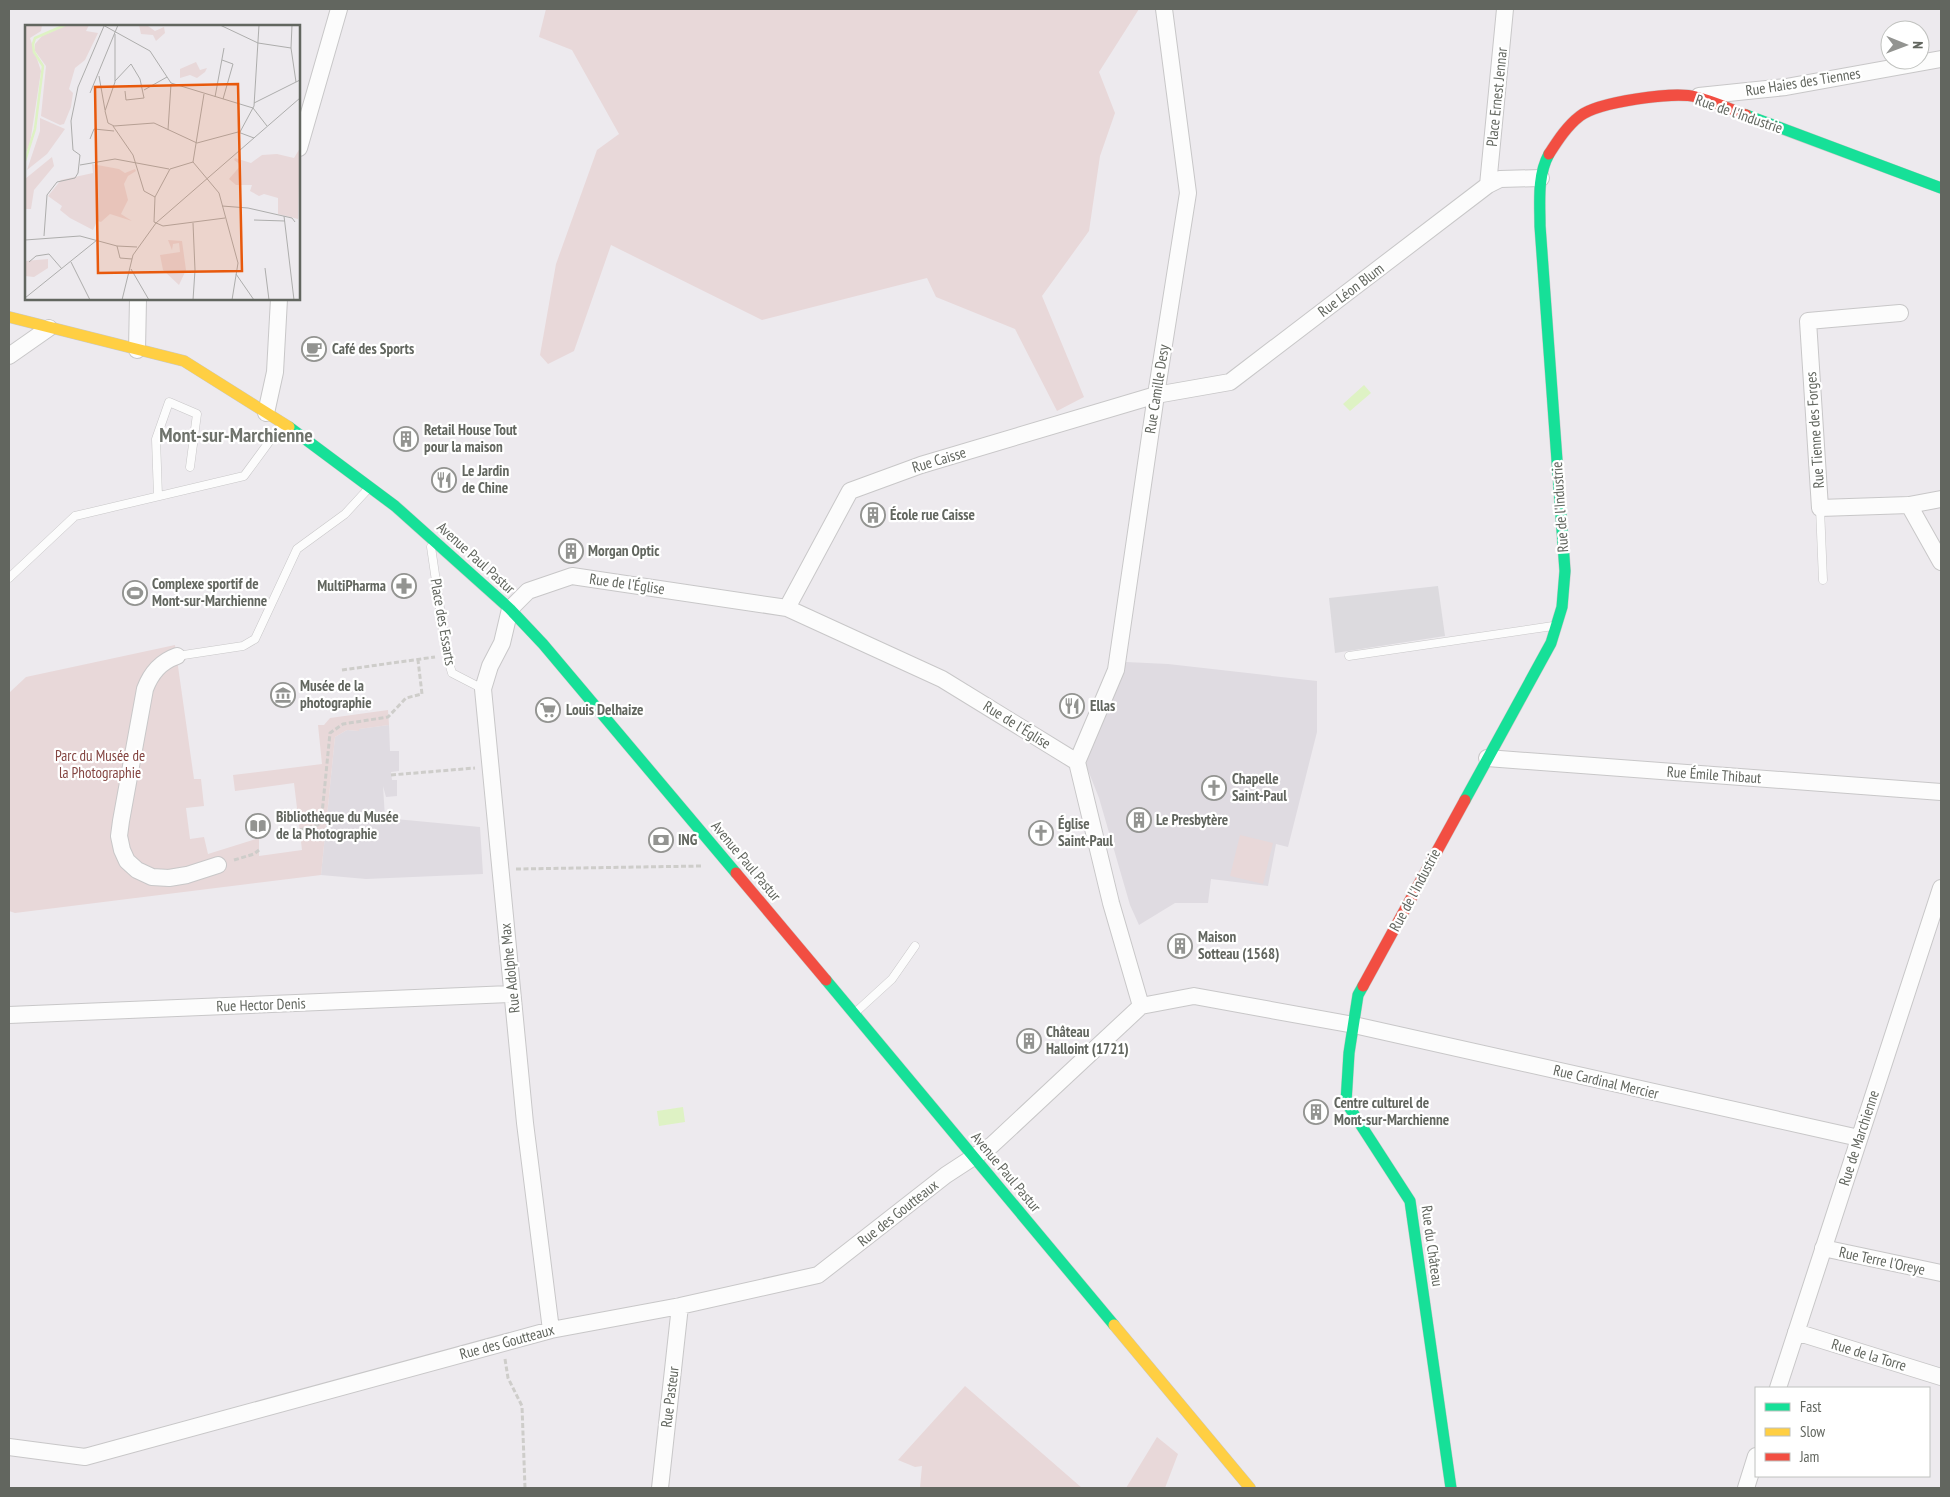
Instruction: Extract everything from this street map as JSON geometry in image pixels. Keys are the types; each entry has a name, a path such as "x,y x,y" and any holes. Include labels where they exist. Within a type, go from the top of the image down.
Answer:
{"street":[{"path":"300,145 339,9"},
{"name":"Rue Camille Desy","path":"1077,762 1116,670 1188,193 1164,9"},
{"name":"Place Ernest Jennar","path":"1488,185 1506,9"},
{"name":"Rue Haies des Tiennes","path":"1694,96 1786,87 1941,59"},
{"name":"Rue de l'Industrie","path":"1354,1025 1358,995 1551,643 1562,607 1565,571 1540,226 1541,178 1545,162 1566,127 1582,114 1606,105 1643,97 1694,96 1941,188"},
{"name":"Rue Léon Blum","path":"1156,395 1230,382 1488,185 1500,179 1541,178"},
{"path":"138,300 138,350"},
{"path":"266,413 275,372 279,300"},
{"name":"Rue Tienne des Forges","path":"1900,313 1808,321 1820,508 1909,505 1941,499"},
{"name":"Avenue Paul Pastur","path":"9,317 184,361 283,423 395,506 510,609 543,644 730,865 1250,1488"},
{"path":"9,356 49,328"},
{"name":"Rue Caisse","path":"787,608 850,490 920,465 1156,395"},
{"path":"1909,505 1941,562"},
{"name":"Rue de l'Église","path":"510,609 528,590 572,576 787,608 942,679 1077,762"},
{"name":"Rue Adolphe Max","path":"510,609 502,643 490,666 483,689 525,1123 551,1330"},
{"path":"177,656 160,665 150,676 145,689 121,821 121,843 127,861 137,870 152,876 169,878 187,875 218,865"},
{"name":"Rue Émile Thibaut","path":"1487,758 1941,792"},
{"path":"1077,762 1112,903 1141,1006"},
{"name":"Rue de Marchienne","path":"1778,1387 1941,888"},
{"name":"Rue Hector Denis","path":"9,1015 512,994"},
{"path":"974,1156 992,1145 1141,1006 1194,996 1354,1025"},
{"name":"Rue Cardinal Mercier","path":"1354,1025 1858,1138"},
{"name":"Rue du Château","path":"1354,1025 1349,1053 1346,1102 1410,1201 1451,1488"},
{"name":"Rue des Goutteaux","path":"9,1447 85,1457 551,1330 680,1306 818,1275 938,1181 974,1156"},
{"name":"Rue Terre l'Oreye","path":"1823,1248 1941,1273"},
{"name":"Rue Pasteur","path":"660,1488 680,1306"},
{"name":"Rue de la Torre","path":"1796,1332 1941,1377"},
{"path":"1746,1488 1755,1459"}],"lane":[{"path":"158,496 156,439 168,402 198,414 190,466"},
{"path":"9,578 75,516 244,476 283,423"},
{"path":"177,656 243,646 255,639 297,549 345,514 370,487"},
{"path":"1820,508 1824,580"},
{"name":"Place des Essarts","path":"429,537 446,656 452,673 483,689"},
{"path":"1348,656 1557,625"},
{"path":"855,1014 892,979 915,946"}],"path":[{"path":"342,670 446,656"},
{"path":"300,830 321,824 330,733 343,724 388,718 406,698 422,694 418,660"},
{"path":"391,776 491,766"},
{"path":"218,865 254,854 259,850"},
{"path":"501,869 730,865"},
{"path":"503,1343 508,1378 522,1406 526,1488"}],"shaded area":[{"path":"1364,385 1371,393 1350,411 1343,404"},
{"path":"1438,586 1445,636 1335,653 1329,598"},
{"path":"1126,662 1168,664 1317,681 1317,732 1288,847 1276,844 1268,886 1211,879 1208,903 1175,903 1139,925 1130,905 1099,798 1086,765 1087,751"},
{"path":"389,725 390,751 399,751 399,771 391,772 392,780 397,780 397,796 386,797 383,786 385,818 480,827 483,874 366,879 321,875 335,737 347,730 358,731 358,729"},
{"path":"683,1107 685,1122 659,1126 657,1111"}],"green space":[{"path":"546,9 1139,9 1099,72 1115,113 1100,156 1089,231 1042,296 1084,397 1057,411 1015,329 936,297 927,278 762,320 611,245 574,351 548,364 540,355 556,264 597,150 619,134 572,50 539,37"},
{"name":"Parc du Musée de la Photographie","path":"175,645 194,779 201,779 204,806 186,808 190,839 204,837 208,854 259,838 259,856 302,850 294,783 235,791 233,775 322,764 318,725 324,725 330,718 388,710 389,725 359,729 359,731 347,730 335,737 321,875 15,913 9,911 9,693 26,677"},
{"path":"1240,835 1273,843 1263,884 1230,876"},
{"path":"965,1386 1082,1488 920,1488 922,1466 915,1467 898,1460"},
{"path":"1157,1437 1178,1454 1165,1488 1126,1488"}],"traffic: fast":[{"path":"1746,115 1941,188"},
{"path":"1465,800 1551,643 1562,607 1565,571 1540,226 1541,180 1549,154"},
{"path":"289,427 395,506 510,609 543,644 736,873"},
{"path":"826,980 1114,1325"},
{"path":"1363,986 1358,995 1349,1053 1346,1102 1410,1201 1451,1488"}],"traffic: slow":[{"path":"9,317 184,361 289,427"},
{"path":"1114,1325 1250,1488"}],"traffic: jam":[{"path":"1549,154 1559,138 1580,116 1589,111 1619,102 1671,95 1696,97 1746,115"},
{"path":"1363,986 1465,800"},
{"path":"736,873 826,980"}],"place":[{"name":"Café des Sports","path":"314,349"},
{"name":"Retail House Tout pour la maison","path":"406,439"},
{"name":"Le Jardin de Chine","path":"444,480"},
{"name":"École rue Caisse","path":"873,515"},
{"name":"Morgan Optic","path":"571,551"},
{"name":"MultiPharma","path":"404,586"},
{"name":"Complexe sportif de Mont-sur-Marchienne","path":"135,593"},
{"name":"Musée de la photographie","path":"283,695"},
{"name":"Ellas","path":"1072,706"},
{"name":"Louis Delhaize","path":"548,710"},
{"name":"Chapelle Saint-Paul","path":"1214,788"},
{"name":"Le Presbytère","path":"1139,820"},
{"name":"Bibliothèque du Musée de la Photographie","path":"258,826"},
{"name":"Église Saint-Paul","path":"1041,833"},
{"name":"ING","path":"661,840"},
{"name":"Maison Sotteau (1568)","path":"1180,946"},
{"name":"Château Halloint (1721)","path":"1029,1041"},
{"name":"Centre culturel de Mont-sur-Marchienne","path":"1316,1112"}],"district":[{"name":"Mont-sur-Marchienne","path":"236,435"}]}
